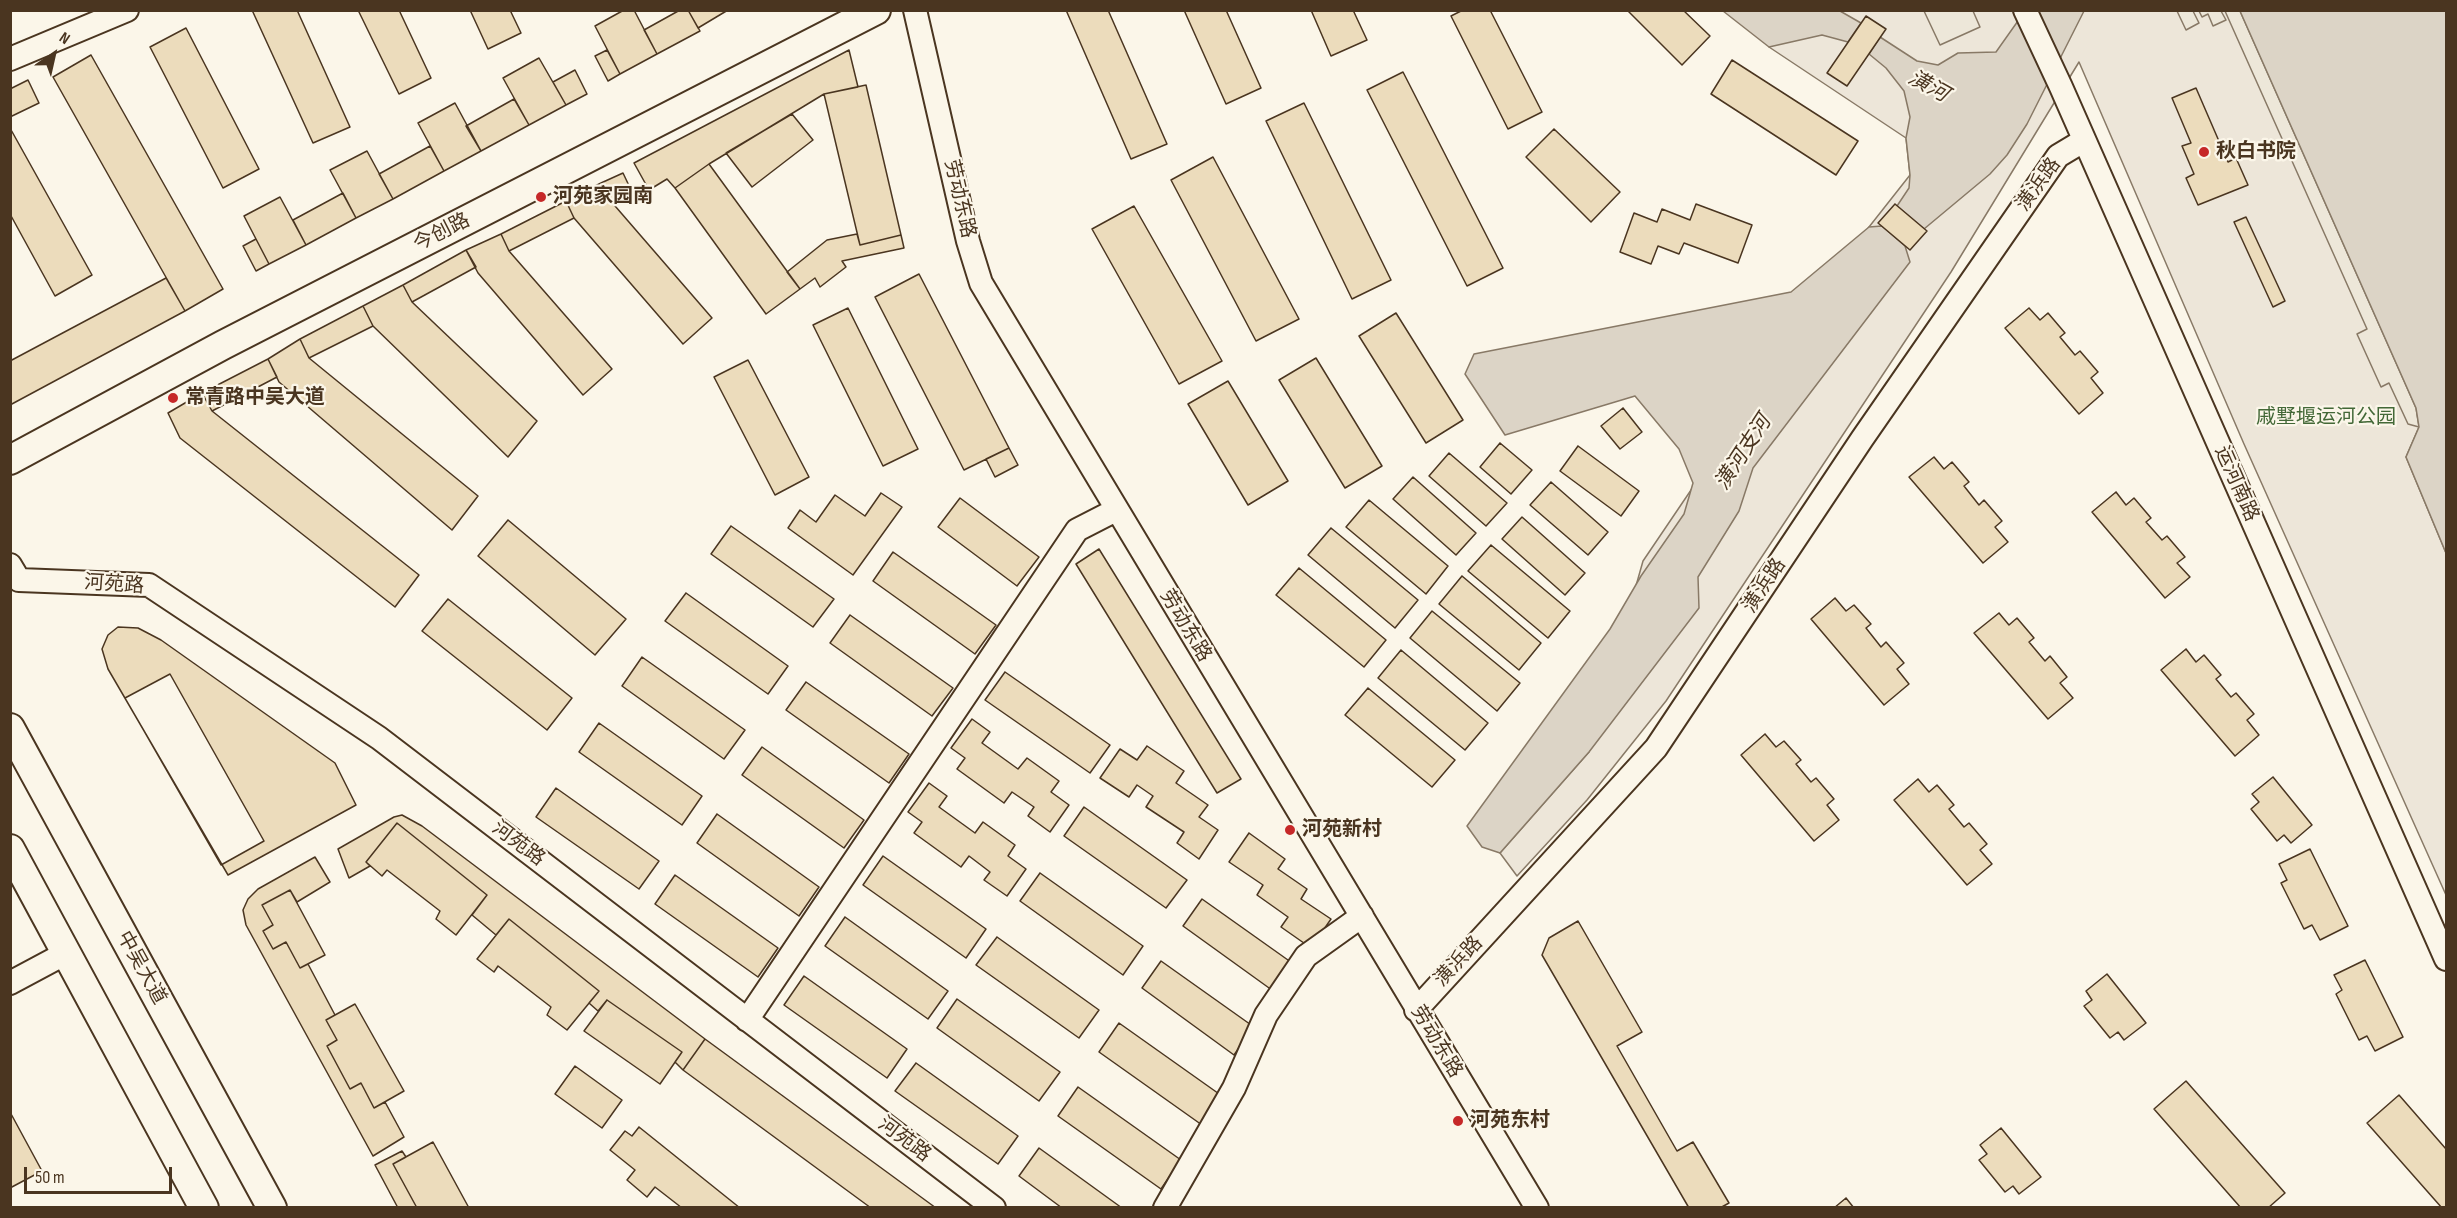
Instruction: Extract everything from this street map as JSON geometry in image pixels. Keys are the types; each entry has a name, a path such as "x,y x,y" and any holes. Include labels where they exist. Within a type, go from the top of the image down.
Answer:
{"main road":[{"name":"今创路","path":"10,460 223,345 876,10"},
{"name":"中吴大道","path":"10,728 272,1208"},
{"path":"10,849 68,952 204,1208"}],"street":[{"path":"10,59 127,10"},
{"name":"劳动东路","path":"915,10 968,241 981,283 1537,1208"},
{"name":"运河南路","path":"2025,10 2446,959"},
{"name":"潢浜路","path":"1416,1010 1656,748 1863,439 2058,156 2083,141"},
{"path":"747,1020 1077,530 1116,510"},
{"name":"河苑路","path":"10,565 18,580 149,585 379,738 994,1208"},
{"path":"1165,1208 1234,1088 1266,1015 1306,956 1362,916"},
{"path":"10,983 68,952"}],"green space":[{"name":"戚墅堰运河公园","path":"1808,11 2240,11 2419,427 2406,457 2446,553 2446,895 2244,444 2079,62 1951,272 1666,701 1587,800 1517,876 1500,853 1589,752 1643,561 1869,227 1910,175 1906,138 1769,47"}],"shaded area":[{"path":"1924,11 1973,11 1980,27 1940,45"},
{"path":"2177,11 2193,11 2199,23 2186,30"},
{"path":"2199,11 2221,11 2226,20 2213,26 2208,14 2202,17"},
{"path":"2225,11 2240,11 2416,408 2419,427 2408,424 2389,383 2381,387 2357,334 2367,329"}],"water":[{"path":"1723,11 1840,11 1861,23 1848,42 1822,35 1769,47"},
{"name":"潢河","path":"2025,11 2084,11 2027,124 2007,155 1990,174 1924,229 1897,206 1909,188 1910,175 1906,138 1910,117 1904,91 1886,68 1869,54 1880,37 1917,61 1938,65 1958,53 1996,52"},
{"path":"2240,11 2446,11 2446,553 2406,457 2419,427 2416,408"},
{"name":"潢河支河","path":"1882,226 1905,246 1910,262 1753,468 1739,511 1698,577 1699,608 1589,752 1500,853 1482,847 1467,826 1610,629 1641,576 1684,514 1693,483 1679,449 1635,396 1505,435 1465,374 1474,354 1791,292 1869,227"}],"building":[{"path":"252,10 297,10 350,127 313,143"},
{"path":"358,10 399,10 431,78 399,94"},
{"path":"470,10 510,10 521,33 488,49"},
{"path":"624,10 634,10 657,54 620,74 595,26"},
{"path":"680,10 688,10 700,31 657,54 644,30"},
{"path":"688,10 728,10 698,28"},
{"path":"1066,10 1108,10 1167,144 1131,159"},
{"path":"1184,10 1226,10 1261,88 1226,104"},
{"path":"1311,10 1353,10 1367,40 1331,56"},
{"path":"1463,10 1490,10 1542,112 1508,129 1451,16"},
{"path":"1627,10 1683,10 1710,36 1682,65"},
{"path":"1866,16 1886,29 1847,86 1827,73"},
{"path":"186,28 259,169 223,188 150,47"},
{"path":"607,50 620,74 608,81 595,56"},
{"path":"849,50 858,87 824,94 709,164 675,188 667,179 649,190 634,163"},
{"path":"91,55 223,289 185,311 53,77"},
{"path":"539,58 566,105 529,125 503,78"},
{"path":"1732,60 1858,141 1836,175 1711,94"},
{"path":"575,70 587,94 566,105 553,82"},
{"path":"1403,72 1503,268 1467,286 1367,90"},
{"path":"28,80 39,103 10,117 10,89"},
{"path":"866,85 901,235 860,245 824,94"},
{"name":"秋白书院","path":"2196,88 2228,162 2236,158 2248,185 2198,205 2186,178 2194,174 2182,146 2191,143 2172,98"},
{"path":"514,99 529,125 481,151 466,126"},
{"path":"455,103 481,151 444,171 418,123"},
{"path":"1304,103 1391,280 1352,299 1266,121"},
{"path":"792,114 813,140 752,187 726,153"},
{"path":"10,128 92,275 55,296 10,214"},
{"path":"1554,129 1620,192 1591,222 1526,157"},
{"path":"430,146 444,171 393,199 379,174"},
{"path":"367,151 393,199 356,218 330,170"},
{"path":"1213,157 1299,319 1256,341 1171,180"},
{"path":"709,164 800,289 766,314 675,188"},
{"path":"623,173 632,192 612,202 601,183"},
{"path":"601,183 609,199 712,318 683,344 574,218 566,201"},
{"path":"343,193 356,218 306,245 293,220"},
{"path":"280,197 306,245 269,264 244,216"},
{"path":"566,201 574,218 509,251 501,234"},
{"path":"1696,204 1752,225 1738,263 1684,243 1679,254 1658,246 1651,264 1620,252 1634,213 1657,222 1662,209 1690,220"},
{"path":"1895,204 1927,231 1910,250 1878,223"},
{"path":"1134,206 1222,361 1179,384 1092,229"},
{"path":"2246,217 2285,301 2273,307 2234,222"},
{"path":"501,234 509,251 612,369 583,395 478,273 466,250"},
{"path":"857,234 860,245 901,235 904,248 842,261 846,267 820,287 815,278 800,289 787,272 827,240"},
{"path":"256,239 269,264 256,271 243,246"},
{"path":"466,250 476,267 412,302 403,285"},
{"path":"919,274 1009,448 964,470 875,297"},
{"path":"166,278 185,311 10,405 10,361"},
{"path":"403,285 412,302 537,421 508,457 373,326 363,306"},
{"path":"363,306 373,326 309,358 300,339"},
{"path":"848,308 918,449 883,466 813,325"},
{"path":"2029,308 2040,320 2048,313 2065,333 2060,337 2075,355 2080,351 2098,372 2091,378 2103,393 2079,414 2005,328"},
{"path":"1396,313 1463,420 1426,443 1359,336"},
{"path":"300,339 309,358 478,496 452,530 279,382 268,359"},
{"path":"1316,358 1382,466 1345,488 1279,380"},
{"path":"268,359 277,377 212,411 202,393"},
{"path":"748,360 809,477 775,495 714,377"},
{"path":"1228,381 1288,481 1248,505 1188,404"},
{"path":"202,393 212,411 419,575 395,607 180,438 168,413"},
{"path":"1623,408 1642,432 1620,449 1601,426"},
{"path":"1500,443 1532,470 1511,494 1480,467"},
{"path":"1578,446 1639,491 1621,516 1560,471"},
{"path":"1009,448 1018,465 995,477 986,459"},
{"path":"1449,453 1507,503 1486,526 1429,476"},
{"path":"1934,457 1944,469 1952,462 1969,482 1964,486 1979,505 1984,500 2002,521 1995,527 2008,542 1983,563 1909,477"},
{"path":"1413,477 1476,533 1456,555 1393,499"},
{"path":"1551,482 1608,532 1588,555 1530,505"},
{"path":"2116,492 2126,505 2134,498 2151,518 2146,522 2162,540 2167,536 2185,557 2177,563 2190,577 2165,598 2092,512"},
{"path":"881,493 902,507 853,575 788,528 800,510 816,522 835,495 865,516"},
{"path":"960,498 1039,557 1017,586 938,527"},
{"path":"1369,500 1448,566 1426,594 1346,527"},
{"path":"1522,517 1585,573 1565,595 1502,539"},
{"path":"508,520 626,619 595,655 478,556"},
{"path":"731,526 834,599 813,627 711,554"},
{"path":"1331,528 1418,600 1395,628 1308,555"},
{"path":"1491,545 1570,611 1548,638 1468,571"},
{"path":"1099,549 1241,779 1217,793 1076,564"},
{"path":"893,552 996,625 975,654 873,581"},
{"path":"1299,568 1386,640 1364,667 1276,595"},
{"path":"1462,576 1541,643 1519,670 1439,604"},
{"path":"686,593 788,666 768,694 665,621"},
{"path":"1835,598 1846,611 1854,605 1871,624 1866,628 1881,647 1886,642 1904,663 1897,669 1909,684 1884,705 1811,619"},
{"path":"448,599 572,698 547,730 422,631"},
{"path":"1432,611 1520,683 1497,711 1410,638"},
{"path":"1999,613 2009,625 2017,618 2034,638 2029,642 2045,661 2050,656 2067,677 2060,683 2073,698 2048,719 1974,633"},
{"path":"850,615 953,688 932,716 830,643"},
{"path":"118,627 138,628 161,640 335,763 356,805 228,875 108,669 102,649 108,635"},
{"path":"2186,649 2196,662 2204,655 2221,675 2216,679 2231,697 2236,693 2254,714 2247,720 2259,735 2235,756 2161,670"},
{"path":"1401,650 1488,723 1465,750 1378,678"},
{"path":"642,657 745,730 724,759 622,686"},
{"path":"1005,672 1110,745 1090,773 985,700"},
{"path":"170,674 264,841 221,865 125,698"},
{"path":"806,682 909,754 889,783 786,710"},
{"path":"1368,688 1455,760 1432,787 1345,715"},
{"path":"972,719 990,732 982,743 1018,769 1027,758 1059,781 1051,792 1069,805 1050,832 1028,816 1034,807 1012,792 1004,803 957,769 965,758 951,748"},
{"path":"599,723 702,796 682,825 579,752"},
{"path":"1765,734 1776,747 1784,741 1801,760 1796,764 1811,782 1816,778 1834,799 1827,805 1839,820 1814,841 1741,755"},
{"path":"1147,746 1184,771 1176,783 1208,805 1199,817 1218,830 1199,859 1177,843 1184,832 1146,807 1153,796 1137,785 1129,797 1100,778 1120,749 1137,760"},
{"path":"762,747 864,820 844,848 742,775"},
{"path":"2273,777 2312,825 2291,843 2284,835 2277,841 2251,809 2259,802 2252,794"},
{"path":"1918,779 1929,792 1937,785 1954,805 1949,809 1964,827 1969,823 1987,844 1980,850 1992,864 1967,885 1894,800"},
{"path":"929,783 947,796 939,807 975,833 983,822 1015,845 1008,856 1026,869 1007,896 984,880 990,872 969,856 961,867 914,833 922,822 908,812"},
{"path":"556,788 659,861 639,889 536,817"},
{"path":"1084,807 1187,880 1166,908 1064,836"},
{"path":"717,814 819,887 799,916 697,843"},
{"path":"402,815 422,826 705,1039 683,1070 675,1062 682,1052 607,1000 598,1011 589,1003 599,991 509,919 496,935 472,915 487,895 397,823 366,862 370,866 349,878 338,849 394,817"},
{"path":"397,823 487,895 456,935 436,919 440,911 387,870 382,876 366,862"},
{"path":"1249,833 1285,859 1278,869 1307,889 1301,899 1331,919 1311,948 1281,927 1288,917 1257,895 1263,885 1229,862"},
{"path":"2310,849 2348,926 2320,940 2312,925 2304,929 2281,883 2287,880 2279,864"},
{"path":"883,856 986,929 966,958 863,885"},
{"path":"315,857 330,882 297,902 290,890 262,905 273,925 263,931 273,949 286,942 300,968 308,964 335,1015 326,1020 337,1040 327,1046 350,1089 361,1083 374,1108 385,1102 404,1137 373,1156 246,925 243,910 248,899 258,889"},
{"path":"1040,873 1143,946 1123,975 1020,901"},
{"path":"675,875 778,948 758,977 655,904"},
{"path":"290,890 325,955 300,968 286,942 273,949 263,931 273,925 262,905"},
{"path":"1202,899 1295,965 1276,993 1183,926"},
{"path":"845,917 948,991 928,1019 825,946"},
{"path":"509,919 599,991 567,1030 547,1015 551,1007 498,966 494,972 477,959"},
{"path":"1578,921 1642,1032 1617,1046 1677,1151 1693,1142 1729,1203 1720,1208 1689,1208 1542,955 1549,938"},
{"path":"997,937 1099,1010 1079,1038 976,965"},
{"path":"2365,960 2403,1037 2375,1051 2367,1036 2359,1040 2336,994 2342,990 2334,975"},
{"path":"1161,961 1254,1027 1234,1055 1142,988"},
{"path":"2107,974 2146,1023 2124,1040 2118,1032 2110,1038 2084,1006 2092,1000 2086,991"},
{"path":"804,976 907,1049 887,1078 784,1005"},
{"path":"957,999 1060,1072 1039,1101 937,1028"},
{"path":"607,1000 682,1052 660,1084 584,1031"},
{"path":"355,1004 404,1091 374,1108 361,1083 350,1089 327,1046 337,1040 326,1020"},
{"path":"1119,1023 1222,1096 1202,1125 1099,1052"},
{"path":"705,1039 936,1208 871,1208 683,1070"},
{"path":"916,1063 1018,1136 998,1164 895,1091"},
{"path":"575,1066 622,1100 602,1128 555,1094"},
{"path":"2186,1081 2285,1193 2268,1208 2241,1208 2154,1109"},
{"path":"1078,1087 1181,1160 1161,1189 1058,1116"},
{"path":"2399,1095 2446,1149 2446,1208 2442,1208 2367,1123"},
{"path":"10,1112 42,1171 10,1188"},
{"path":"639,1127 740,1208 682,1208 655,1187 647,1197 627,1180 635,1170 610,1150 625,1131 632,1136"},
{"path":"2001,1128 2041,1177 2019,1194 2013,1186 2005,1192 1979,1160 1987,1154 1980,1145"},
{"path":"433,1142 469,1208 417,1208 393,1164"},
{"path":"1039,1148 1122,1208 1062,1208 1019,1176"},
{"path":"402,1151 406,1157 393,1164 417,1208 398,1208 375,1165"},
{"path":"1846,1198 1854,1208 1834,1208"}],"place":[{"name":"秋白书院","path":"2204,152"},
{"name":"河苑家园南","path":"541,197"},
{"name":"常青路中吴大道","path":"173,398"},
{"name":"河苑新村","path":"1290,830"},
{"name":"河苑东村","path":"1458,1121"}]}
